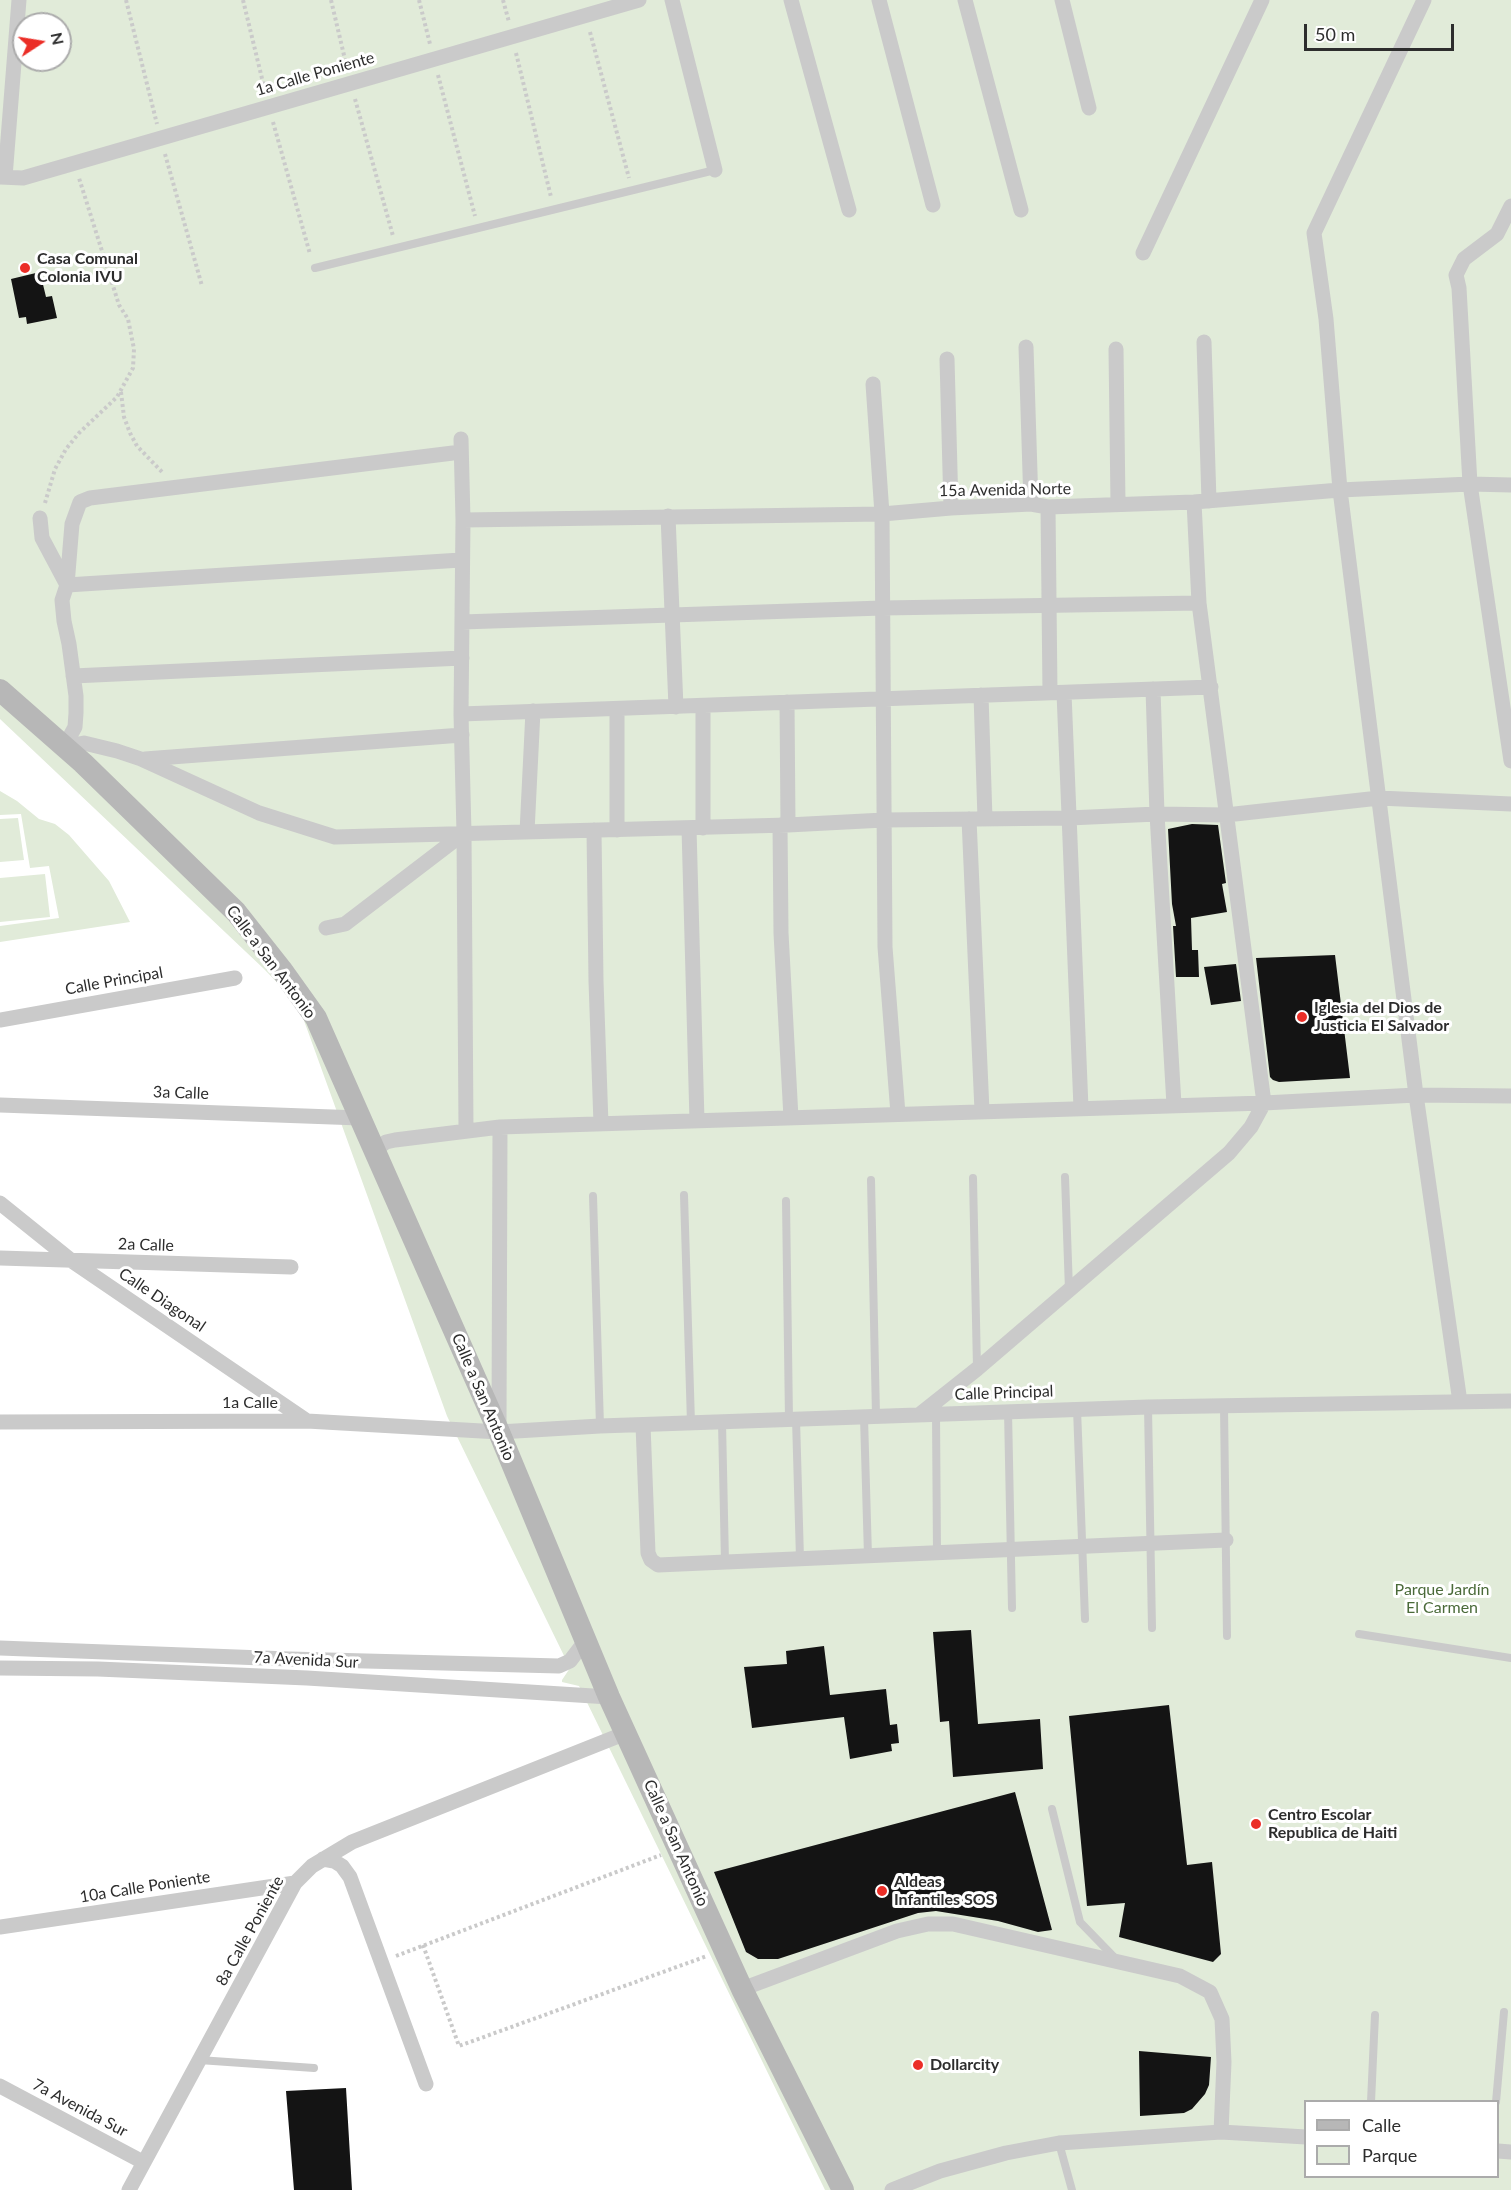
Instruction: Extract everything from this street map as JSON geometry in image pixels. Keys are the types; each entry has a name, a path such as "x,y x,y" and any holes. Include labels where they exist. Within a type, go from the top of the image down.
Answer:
{"street":[{"path":"2,177 19,0"},
{"name":"1a Calle Poniente","path":"2,177 23,178 639,0"},
{"path":"672,0 715,170"},
{"path":"791,0 849,210"},
{"path":"879,0 933,206"},
{"path":"965,0 1021,210"},
{"path":"1062,0 1089,108"},
{"path":"1143,253 1262,0"},
{"path":"1424,0 1314,233 1326,319 1340,490 1416,1095 1460,1402"},
{"path":"1511,206 1497,234 1464,259 1456,274 1459,288 1470,484 1511,760"},
{"path":"919,1414 977,1369 1229,1153 1251,1127 1264,1104 1199,603 1204,342"},
{"path":"1026,347 1031,504"},
{"path":"1116,349 1118,504"},
{"path":"947,358 951,508"},
{"path":"873,384 882,514 885,947 898,1114"},
{"path":"64,747 75,727 76,696 62,600 67,585 72,524 80,502 90,498 461,446 463,520 461,714 466,1130"},
{"name":"15a Avenida Norte","path":"463,520 882,514 1031,504 1048,507 1202,501 1340,490 1470,484 1511,485"},
{"path":"1048,507 1050,606 1069,818 1082,1108"},
{"path":"668,516 676,707"},
{"path":"40,518 42,538 67,585"},
{"path":"67,585 461,560"},
{"path":"462,622 672,613 1199,603"},
{"path":"73,676 462,658"},
{"path":"461,714 1211,687"},
{"path":"1153,689 1157,814 1174,1105"},
{"name":"Calle a San Antonio","path":"0,690 64,747 236,912 316,1018 499,1432 609,1697 742,1989 843,2190"},
{"path":"981,695 985,819"},
{"path":"787,702 782,933 791,1118"},
{"path":"697,1121 696,828 703,706"},
{"path":"617,709 617,830"},
{"path":"527,832 533,711"},
{"path":"141,759 462,735"},
{"path":"64,747 84,743 99,745 141,759 259,813 335,837 696,828 884,820 1069,818 1157,814 1226,815 1379,798 1511,804"},
{"path":"969,819 982,1112"},
{"path":"594,830 601,1124"},
{"path":"326,928 345,924 464,833"},
{"name":"Calle Principal","path":"0,1020 235,978"},
{"path":"375,1150 386,1142 396,1140 500,1127 1264,1104 1416,1095 1511,1096"},
{"name":"3a Calle","path":"0,1105 360,1118"},
{"path":"499,1432 500,1127"},
{"name":"Calle Diagonal","path":"0,1203 72,1261 307,1420"},
{"name":"2a Calle","path":"0,1258 291,1268"},
{"name":"Calle Principal","path":"499,1432 600,1426 1077,1409 1511,1401"},
{"name":"1a Calle","path":"0,1422 307,1420 499,1432"},
{"path":"643,1425 648,1553 651,1560 658,1565 1227,1540"},
{"name":"7a Avenida Sur","path":"0,1648 300,1660 559,1666 570,1661 586,1640"},
{"name":"7a Avenida Sur","path":"0,1668 98,1669 307,1678 609,1697"},
{"name":"8a Calle Poniente","path":"129,2190 296,1883 312,1866 352,1842 626,1733"},
{"path":"323,1859 334,1861 342,1866 350,1877 426,2084"},
{"name":"10a Calle Poniente","path":"0,1928 296,1883"},
{"path":"742,1989 897,1931 928,1924 953,1924 1180,1976 1210,1992 1222,2019 1224,2062 1221,2132"},
{"name":"7a Avenida Sur","path":"0,2086 143,2162"},
{"path":"892,2190 951,2168 1006,2153 1059,2143 1221,2132 1304,2137"}],"lane":[{"path":"315,268 715,170"},
{"path":"1065,1177 1069,1291"},
{"path":"973,1178 977,1369"},
{"path":"868,1556 871,1180"},
{"path":"593,1196 600,1426"},
{"path":"684,1196 691,1423"},
{"path":"786,1202 792,1419 800,1559"},
{"path":"1148,1407 1152,1628"},
{"path":"1224,1407 1227,1636"},
{"path":"1077,1409 1085,1619"},
{"path":"1008,1412 1012,1608"},
{"path":"936,1414 937,1552"},
{"path":"722,1422 725,1562"},
{"path":"1359,1634 1511,1658"},
{"path":"1052,1809 1080,1922 1118,1961"},
{"path":"1496,2100 1504,2013"},
{"path":"1371,2100 1375,2015"},
{"path":"199,2060 314,2068"},
{"path":"1059,2143 1072,2190"}],"path":[{"path":"243,0 268,106 310,254"},
{"path":"331,0 350,83 396,248"},
{"path":"419,0 478,228"},
{"path":"503,0 554,210"},
{"path":"585,16 633,190"},
{"path":"40,518 55,469 66,449 121,391 133,368 134,349 128,319 119,305 75,163"},
{"path":"121,391 124,417 137,446 178,486"},
{"path":"381,1961 678,1849"},
{"path":"423,1946 459,2046 724,1950"}],"green space":[{"name":"Parque Jardín El Carmen","path":"0,0 1511,0 1511,2190 825,2190 579,1686 562,1682 570,1668 447,1416 298,1004 0,719"},
{"path":"0,791 39,819 55,824 69,835 109,881 130,922 0,942 0,926 59,918 49,866 30,868 21,814 0,815"},
{"path":"18,818 24,860 0,862 0,819"},
{"path":"45,874 50,917 0,922 0,878"}],"building":[{"path":"40,272 46,297 52,296 57,318 27,324 26,317 19,318 11,279"},
{"path":"1192,824 1218,825 1226,883 1222,884 1227,912 1191,918 1192,950 1198,950 1199,977 1176,977 1173,926 1176,926 1172,904 1168,829"},
{"name":"Iglesia del Dios de Justicia El Salvador","path":"1335,955 1350,1078 1279,1082 1273,1080 1270,1077 1256,958"},
{"path":"1236,964 1241,1001 1211,1005 1204,967"},
{"path":"971,1630 978,1724 1040,1719 1043,1769 953,1777 949,1721 940,1722 933,1632"},
{"path":"824,1646 830,1695 886,1689 890,1725 897,1724 899,1743 891,1744 892,1751 850,1759 844,1717 752,1728 744,1667 787,1664 786,1651"},
{"path":"1169,1705 1187,1865 1212,1862 1221,1954 1213,1962 1119,1937 1125,1903 1087,1906 1069,1716"},
{"name":"Aldeas Infantiles SOS","path":"1015,1792 1052,1930 1038,1932 998,1921 936,1911 918,1913 778,1959 758,1959 746,1952 714,1872"},
{"path":"1139,2051 1211,2057 1209,2085 1205,2094 1192,2109 1184,2113 1140,2116"},
{"path":"346,2088 352,2190 294,2190 286,2091"}],"place":[{"name":"Casa Comunal Colonia IVU","path":"25,268"},
{"name":"Iglesia del Dios de Justicia El Salvador","path":"1302,1017"},
{"name":"Centro Escolar Republica de Haiti","path":"1256,1824"},
{"name":"Aldeas Infantiles SOS","path":"882,1891"},
{"name":"Dollarcity","path":"918,2065"}]}
